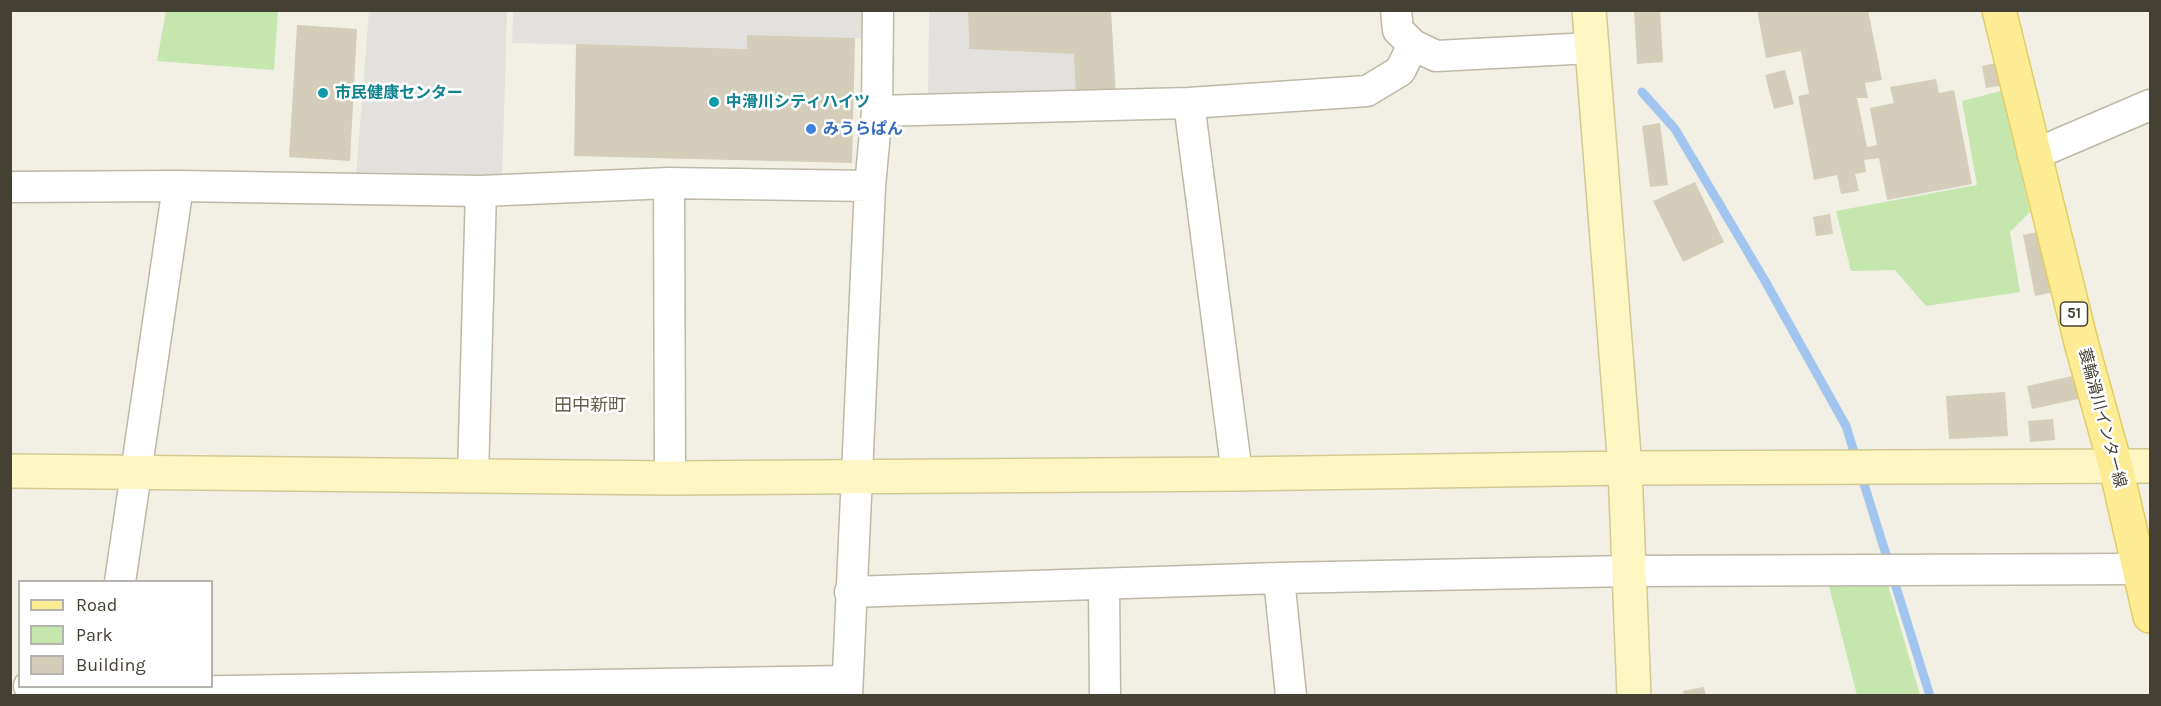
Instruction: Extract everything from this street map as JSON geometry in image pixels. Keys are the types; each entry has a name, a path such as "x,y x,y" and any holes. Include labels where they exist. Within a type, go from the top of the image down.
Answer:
{"main road":[{"name":"蓑輪滑川インター線","path":"1999,10 2033,155 2116,468 2151,616"}],"street":[{"path":"44,688 105,692 847,688 870,186 877,111 878,10"},
{"path":"1396,10 1398,30 1413,45 1436,56 1592,48"},
{"path":"1589,10 1625,468 1634,696"},
{"path":"877,111 1189,103 1367,91 1400,70 1413,45"},
{"path":"1189,103 1237,474"},
{"path":"2033,155 2151,105"},
{"path":"10,187 178,186 481,191 669,183 870,186"},
{"path":"669,183 669,477"},
{"path":"120,580 178,186"},
{"path":"473,475 481,191"},
{"path":"10,471 138,470 669,477 858,477 1625,468 2116,468 2151,466"},
{"path":"850,592 1279,578 1630,571 2139,569"},
{"path":"1279,578 1291,696"},
{"path":"1104,584 1105,696"}],"green space":[{"path":"166,11 278,11 274,70 157,61"},
{"path":"2001,91 2030,212 2010,232 2020,292 1926,306 1895,270 1851,271 1836,211 1977,185 1962,101"},
{"path":"1888,585 1920,695 1857,695 1829,586"}],"shaded area":[{"path":"369,11 507,12 502,184 356,175"},
{"path":"513,11 870,11 870,39 747,35 747,49 512,43"},
{"path":"929,11 968,11 969,49 1074,54 1076,98 928,102"}],"building":[{"path":"968,10 1111,10 1116,97 1076,98 1074,54 969,49"},
{"path":"1634,10 1660,10 1663,62 1637,64"},
{"path":"1757,10 1868,10 1882,80 1865,83 1868,98 1857,98 1867,147 1877,145 1870,108 1894,103 1890,87 1936,79 1939,93 1954,90 1972,184 1887,200 1879,158 1864,160 1866,172 1855,174 1859,191 1841,194 1837,175 1814,180 1798,96 1809,94 1801,51 1766,58"},
{"name":"市民健康センター","path":"297,25 357,29 350,161 289,157"},
{"name":"中滑川シティハイツ","path":"747,35 855,38 852,163 574,156 576,44 747,49"},
{"path":"1996,63 2000,86 1986,88 1982,66"},
{"path":"1785,70 1794,104 1774,109 1765,75"},
{"path":"1660,123 1668,185 1650,187 1642,126"},
{"path":"1695,182 1724,242 1683,262 1653,201"},
{"path":"1830,214 1833,234 1816,236 1813,217"},
{"path":"2043,231 2055,292 2035,296 2023,235"},
{"path":"2077,375 2083,398 2032,409 2027,386"},
{"path":"2005,392 2008,436 1949,439 1946,396"},
{"path":"2053,419 2055,440 2030,442 2028,421"},
{"path":"1704,687 1706,696 1684,696 1683,691"}],"waterway":[{"path":"1642,92 1675,129 1765,281 1846,426 1930,696"}],"place":[{"name":"市民健康センター","path":"323,93"},
{"name":"中滑川シティハイツ","path":"714,102"},
{"name":"みうらぱん","path":"811,129"}],"district":[{"name":"田中新町","path":"590,406"}]}
